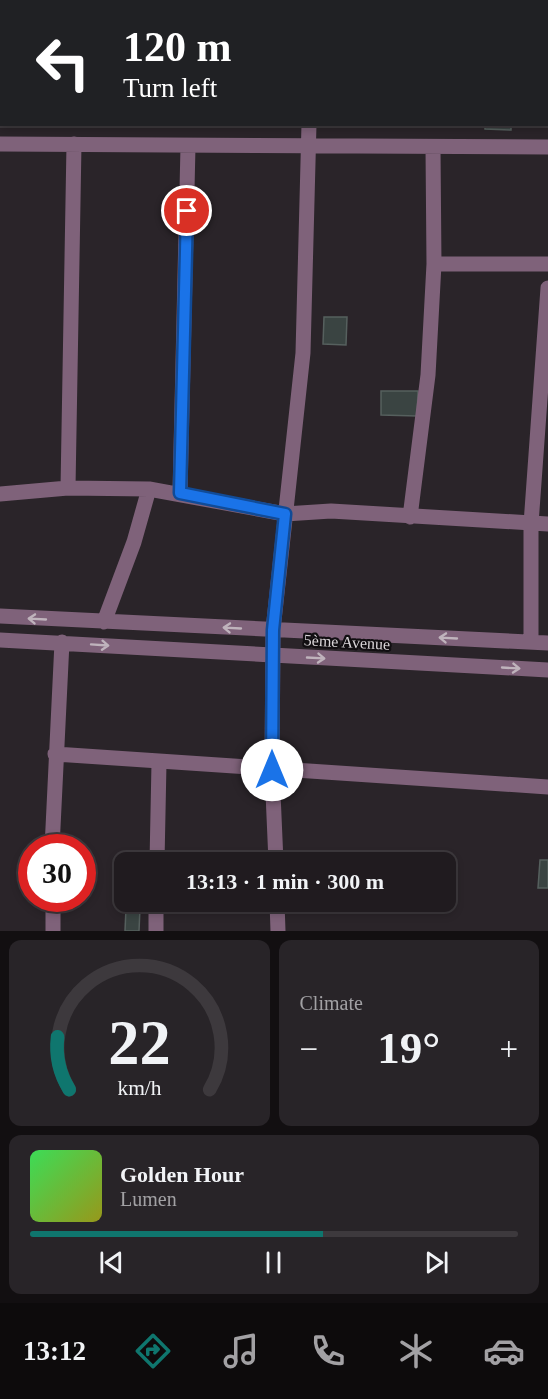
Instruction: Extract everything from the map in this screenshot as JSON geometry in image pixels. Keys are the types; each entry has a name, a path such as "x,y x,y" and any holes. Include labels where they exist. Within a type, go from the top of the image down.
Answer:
{"street":[{"path":"276,852 272,770 273,630 303,353 309,126"},
{"path":"0,144 548,147"},
{"path":"68,489 74,144"},
{"path":"180,493 188,146"},
{"path":"410,517 428,375 434,264 433,148"},
{"path":"434,264 548,264"},
{"path":"531,642 531,524 548,288"},
{"path":"0,495 68,489 149,489 285,514 331,511 548,524"},
{"path":"105,622 149,489"},
{"name":"5ème Avenue","path":"0,616 548,643"},
{"name":"5ème Avenue","path":"0,640 548,670"},
{"path":"52,834 62,642"},
{"path":"55,754 159,763 548,787"},
{"path":"157,852 159,763"},
{"path":"53,912 53,931"},
{"path":"156,912 156,931"},
{"path":"277,912 278,931"}],"building":[{"path":"485,126 511,126 511,130 485,129"},
{"path":"324,317 347,317 346,345 323,344"},
{"path":"381,391 418,391 417,416 381,415"},
{"path":"540,860 548,860 548,888 538,888"},
{"path":"126,912 140,912 139,931 125,931"}],"route":[{"path":"187,211 180,493 285,514 273,630 272,770"}]}
